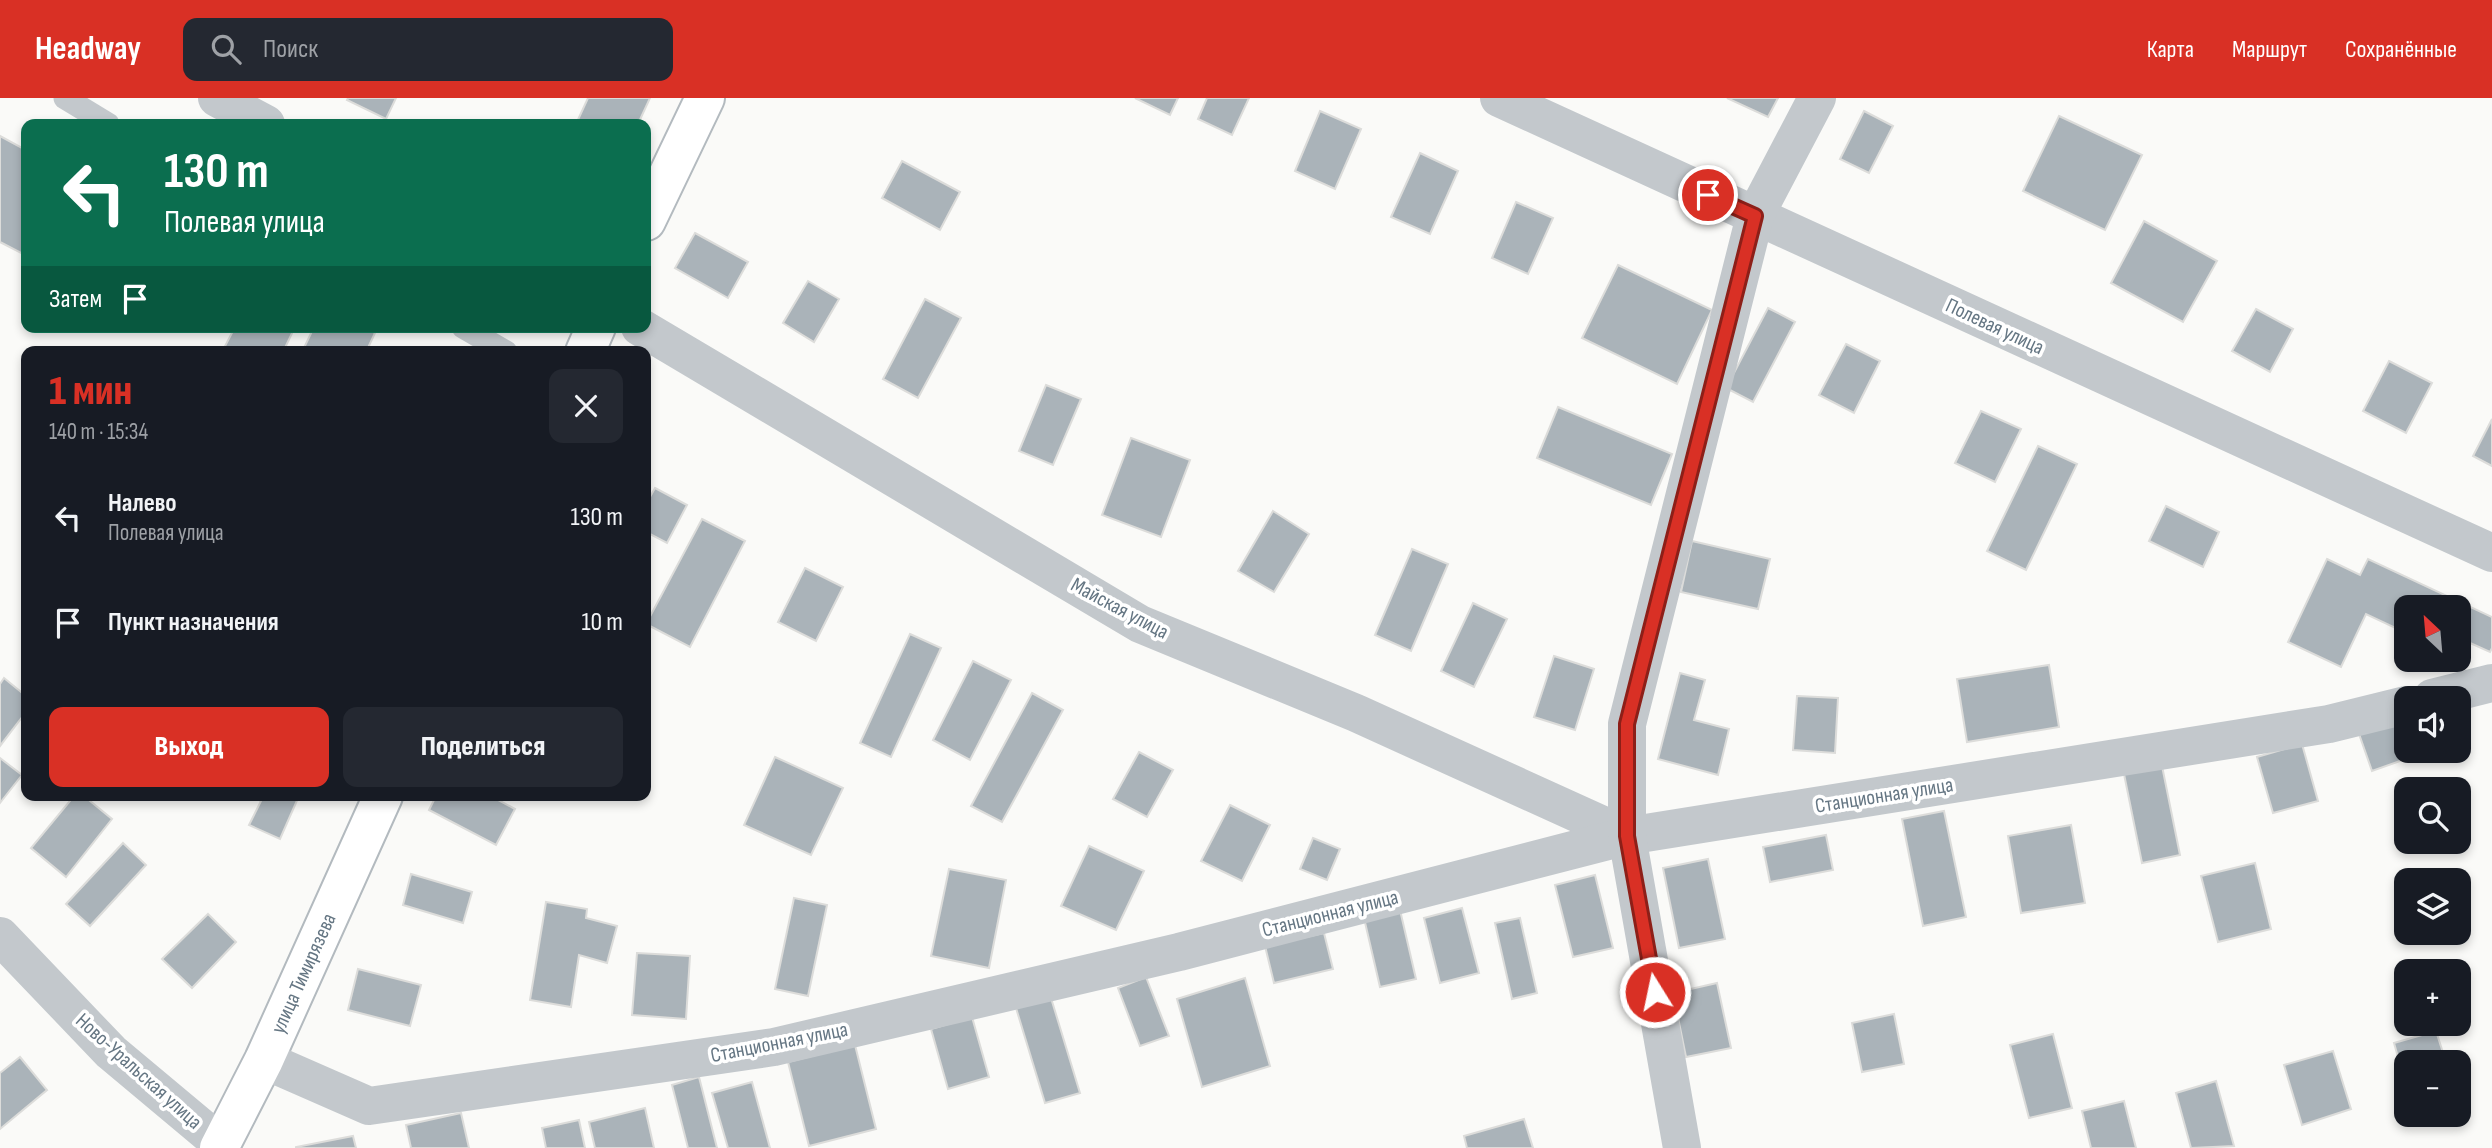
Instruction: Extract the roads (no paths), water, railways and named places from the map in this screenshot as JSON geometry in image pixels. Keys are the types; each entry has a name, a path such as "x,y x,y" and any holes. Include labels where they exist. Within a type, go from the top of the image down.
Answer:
{"main road":[{"path":"651,211 705,98"},
{"name":"улица Тимирязева","path":"220,1146 264,1060 381,801"}],"street":[{"path":"217,98 257,119"},
{"name":"Полевая улица","path":"1499,98 2492,553"},
{"path":"1682,1148 1627,836 1627,724 1755,216 1817,98"},
{"name":"Майская улица","path":"650,333 1140,624 1356,713 1627,836"},
{"path":"2471,688 2492,683"},
{"name":"Станционная улица","path":"264,1060 369,1107 774,1047 1179,952 1627,836 2329,724 2394,708"},
{"name":"Ново-Уральская улица","path":"0,936 111,1052 220,1146"}],"lane":[{"path":"65,98 100,119"},
{"path":"473,333 496,346"}]}
